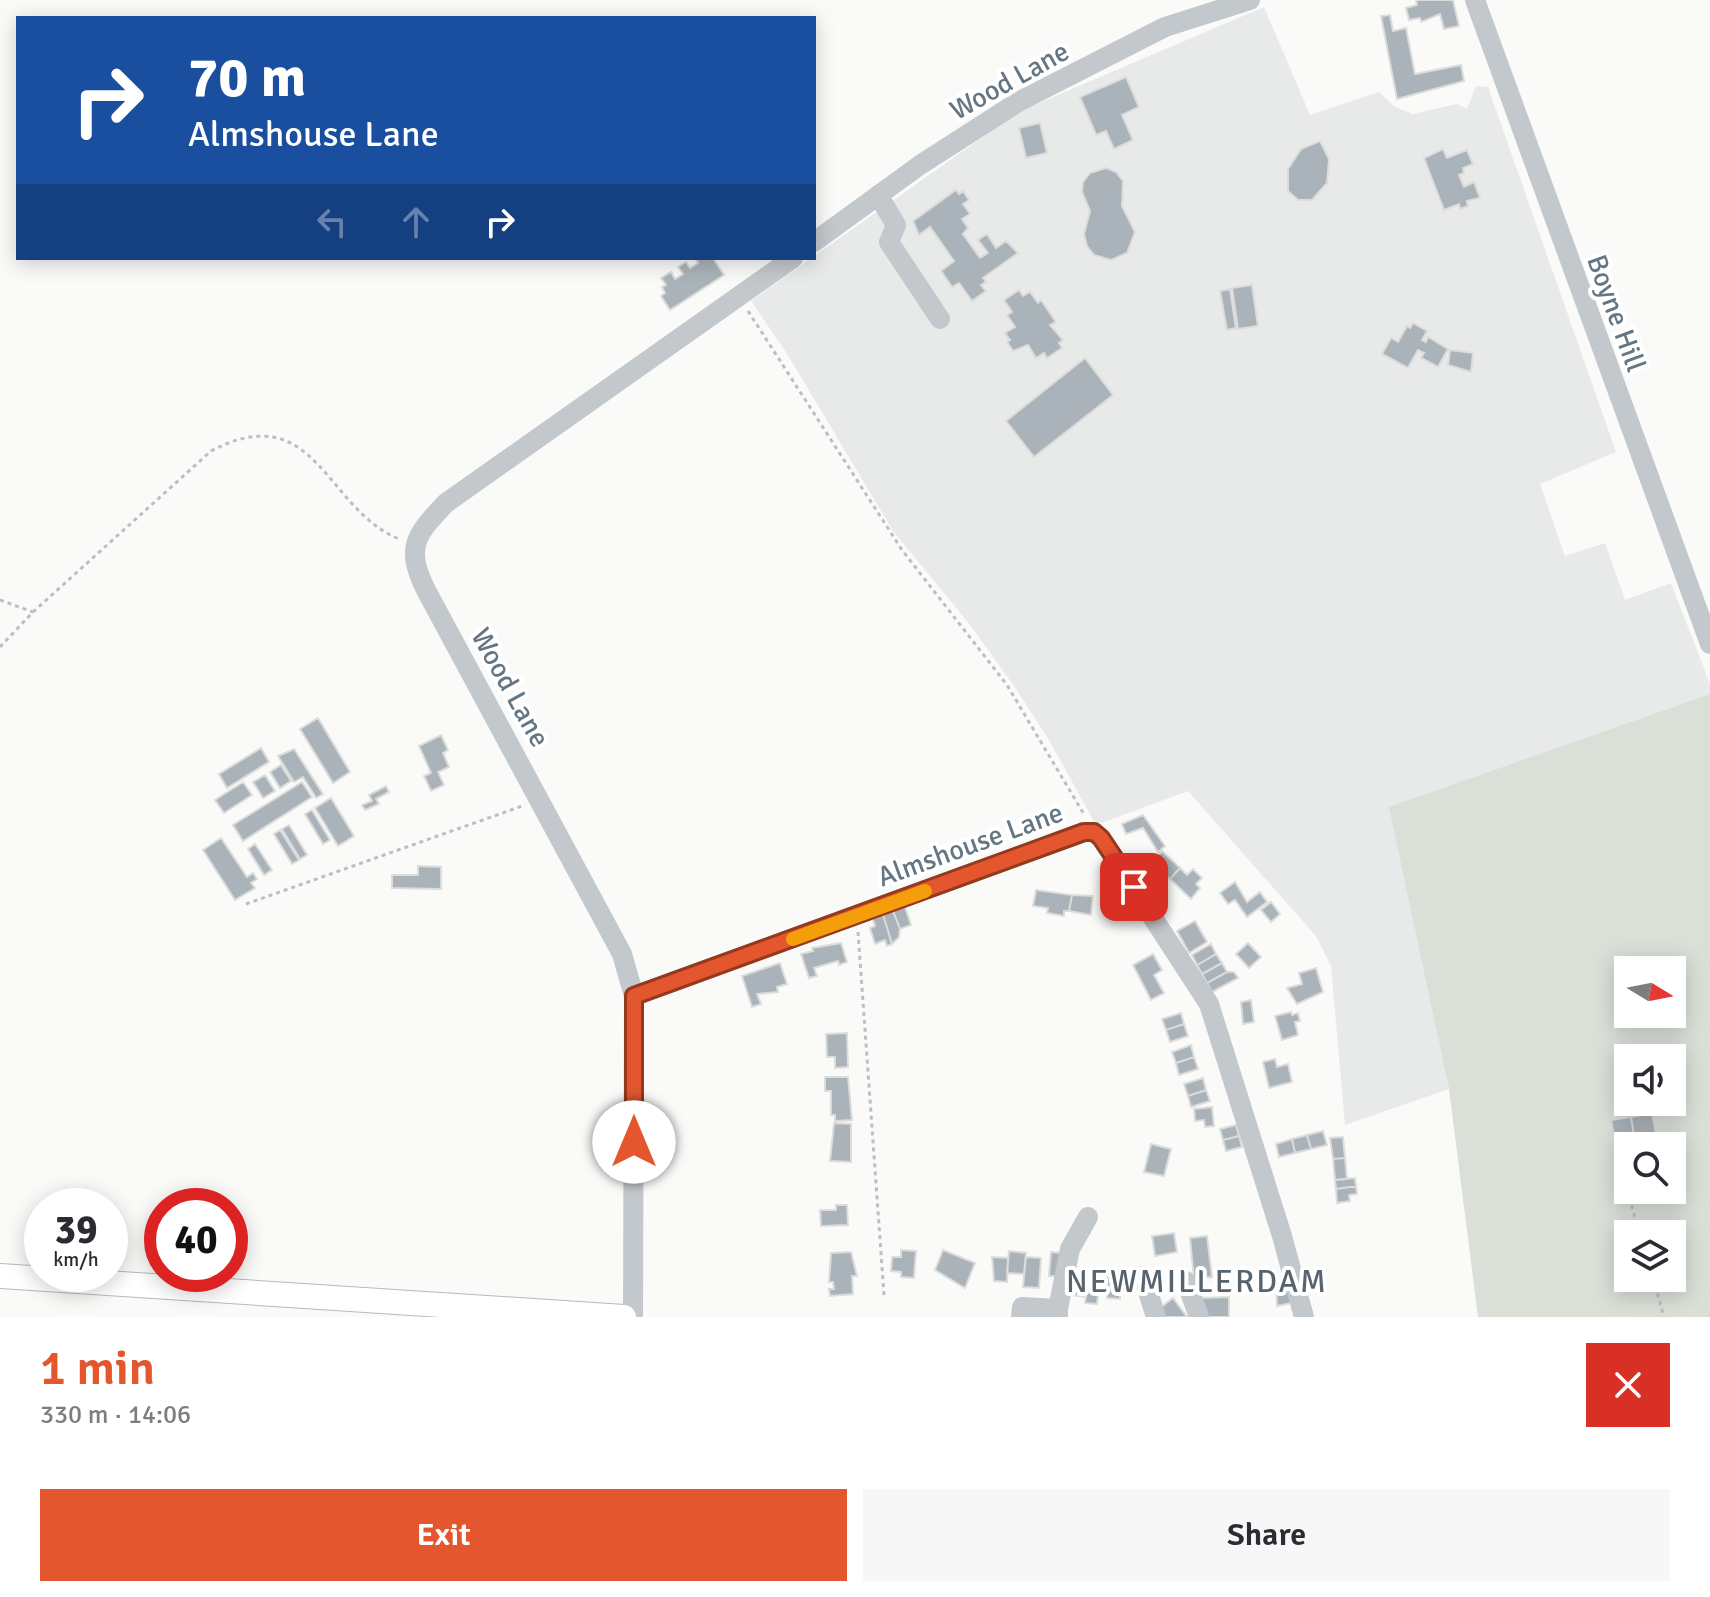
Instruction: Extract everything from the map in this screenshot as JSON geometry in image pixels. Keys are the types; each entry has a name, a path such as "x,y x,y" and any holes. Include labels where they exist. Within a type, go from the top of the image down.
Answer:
{"main road":[{"path":"0,1276 624,1317"}],"street":[{"name":"Wood Lane","path":"816,241 878,195 1018,102 1165,27 1250,0"},
{"name":"Boyne Hill","path":"1475,0 1710,644"},
{"path":"878,195 896,225 889,242 940,319"},
{"path":"414,545 424,526 446,503 790,260"},
{"name":"Wood Lane","path":"414,545 415,568 622,954 634,996 633,1317"},
{"name":"Almshouse Lane","path":"634,996 1084,832 1094,832 1204,994 1278,1221 1304,1317"},
{"path":"1021,1317 1022,1307 1058,1313 1070,1249 1088,1217"},
{"path":"1143,1276 1156,1317"},
{"path":"1186,1281 1199,1317"}],"path":[{"path":"738,298 768,337 902,550 1007,685 1055,760 1094,832"},
{"path":"0,647 33,612 211,451 247,436 289,440 307,451 368,524 414,545"},
{"path":"0,600 33,612"},
{"path":"246,904 540,800"},
{"path":"856,916 884,1295"},
{"path":"1657,1292 1664,1317"}],"shaded area":[{"path":"1264,7 1310,115 1379,92 1395,107 1413,114 1457,104 1467,109 1476,86 1488,87 1616,452 1540,484 1565,556 1605,543 1625,600 1671,583 1710,684 1710,694 1390,807 1449,1089 1345,1125 1331,966 1316,936 1188,791 1096,825 1049,740 1016,689 971,626 893,531 786,352 751,301 809,260 816,260 816,255 1018,112"},
{"path":"1710,694 1710,1317 1478,1317 1449,1089 1389,807"}],"building":[{"path":"1416,0 1453,0 1459,26 1444,29 1440,14 1421,22 1420,18 1409,20 1406,8 1417,5"},
{"path":"1390,15 1393,31 1406,28 1415,74 1461,65 1464,81 1397,99 1381,16"},
{"path":"1126,77 1139,107 1122,115 1133,140 1114,149 1106,131 1096,135 1080,97"},
{"path":"1040,123 1047,153 1026,158 1019,128"},
{"path":"1320,141 1329,159 1327,183 1312,200 1298,200 1288,191 1288,169 1301,149"},
{"path":"1443,149 1447,158 1467,150 1473,164 1463,168 1464,173 1459,175 1464,187 1474,182 1480,198 1467,201 1468,206 1460,209 1459,204 1444,210 1424,158"},
{"path":"1106,168 1116,172 1123,181 1122,206 1135,232 1127,253 1111,260 1094,255 1087,246 1084,234 1090,211 1082,192 1083,182 1090,173"},
{"path":"956,190 959,194 963,191 969,200 963,204 970,214 962,219 968,228 963,234 980,258 988,253 978,240 987,234 996,248 1006,241 1018,253 983,278 986,282 981,285 986,291 972,301 959,283 952,287 941,271 954,261 930,227 919,235 913,221"},
{"path":"696,260 714,260 724,275 670,310 661,296 665,293 662,287 666,285 661,278 671,272 675,279 683,274 678,267 686,262 690,268 698,263"},
{"path":"1252,285 1258,326 1238,329 1232,288"},
{"path":"1230,289 1236,328 1227,330 1220,291"},
{"path":"1019,290 1023,296 1030,292 1038,303 1041,300 1056,322 1050,325 1063,340 1059,343 1062,348 1047,358 1044,353 1036,358 1028,345 1013,351 1007,342 1010,340 1005,333 1015,327 1007,315 1012,312 1004,300"},
{"path":"1413,323 1427,331 1422,340 1426,342 1428,337 1448,349 1438,367 1421,358 1424,353 1418,350 1408,368 1382,354 1391,338 1398,342 1407,326 1410,328"},
{"path":"1450,350 1473,353 1471,372 1448,365"},
{"path":"1085,358 1113,395 1034,457 1006,421"},
{"path":"318,718 350,772 333,783 300,729"},
{"path":"441,735 448,750 443,753 449,767 438,772 444,785 431,791 424,776 431,773 419,746"},
{"path":"261,748 269,762 227,788 219,774"},
{"path":"294,749 323,794 316,798 303,777 294,782 278,756"},
{"path":"281,765 291,781 280,788 270,772"},
{"path":"265,775 275,791 263,798 253,782"},
{"path":"243,782 252,795 224,813 215,800"},
{"path":"302,782 312,797 243,841 233,825"},
{"path":"386,786 389,792 376,799 379,804 365,810 362,805 372,801 369,795"},
{"path":"331,798 354,836 338,846 315,808"},
{"path":"312,810 330,840 323,844 305,814"},
{"path":"1143,815 1165,846 1158,852 1143,828 1126,834 1122,824"},
{"path":"289,825 307,855 300,859 282,829"},
{"path":"280,830 299,860 292,864 274,834"},
{"path":"221,838 247,877 253,873 257,879 251,883 255,888 235,900 203,850"},
{"path":"255,844 272,870 264,875 248,849"},
{"path":"1162,851 1180,868 1170,879 1152,861"},
{"path":"418,866 441,867 441,889 392,888 392,875 418,875"},
{"path":"1180,868 1187,875 1193,869 1202,878 1196,884 1200,888 1191,899 1170,879"},
{"path":"1235,882 1247,902 1260,892 1267,902 1247,917 1235,900 1228,904 1220,893"},
{"path":"1036,890 1072,895 1069,911 1064,911 1064,916 1047,913 1048,908 1033,906"},
{"path":"1072,895 1093,896 1091,915 1069,911"},
{"path":"1271,902 1280,914 1271,922 1261,910"},
{"path":"904,904 911,925 900,929 892,908"},
{"path":"892,908 900,929 899,937 892,944 882,911"},
{"path":"882,911 892,944 887,946 885,940 875,944 870,928 875,926 871,915"},
{"path":"1195,921 1207,942 1189,953 1177,931"},
{"path":"841,943 847,962 839,965 838,961 814,968 817,976 809,978 801,954 813,951 812,948"},
{"path":"1248,943 1261,957 1249,968 1236,954"},
{"path":"1211,944 1216,954 1197,965 1192,955"},
{"path":"1153,954 1162,970 1154,975 1164,993 1151,1000 1133,965"},
{"path":"1216,954 1222,963 1202,974 1197,965"},
{"path":"780,963 787,984 777,987 778,992 757,994 761,1004 752,1007 742,976"},
{"path":"1222,963 1227,972 1207,983 1202,974"},
{"path":"1316,968 1323,992 1297,1004 1287,988 1302,984 1299,973"},
{"path":"1227,972 1234,972 1238,978 1212,992 1207,983"},
{"path":"1251,1000 1254,1022 1243,1024 1241,1002"},
{"path":"1291,1012 1292,1015 1298,1013 1300,1021 1295,1022 1298,1035 1282,1040 1275,1016"},
{"path":"1181,1013 1184,1024 1166,1030 1162,1019"},
{"path":"1184,1024 1188,1036 1170,1042 1166,1030"},
{"path":"847,1033 848,1067 835,1068 835,1057 827,1057 826,1034"},
{"path":"1191,1045 1194,1057 1176,1063 1172,1052"},
{"path":"1194,1057 1198,1069 1179,1075 1176,1063"},
{"path":"1275,1059 1277,1067 1288,1064 1292,1082 1269,1088 1263,1062"},
{"path":"825,1077 848,1077 852,1120 835,1121 835,1115 831,1115 831,1091 825,1091"},
{"path":"1203,1078 1206,1090 1188,1096 1184,1084"},
{"path":"1206,1090 1210,1101 1191,1107 1188,1096"},
{"path":"1212,1107 1214,1126 1205,1127 1204,1120 1195,1121 1194,1109"},
{"path":"1653,1116 1656,1132 1633,1132 1631,1117"},
{"path":"1631,1117 1633,1132 1614,1132 1614,1137 1611,1120"},
{"path":"834,1123 851,1124 851,1162 830,1161"},
{"path":"1236,1125 1239,1136 1223,1140 1220,1129"},
{"path":"1323,1131 1327,1145 1311,1149 1307,1135"},
{"path":"1307,1135 1311,1149 1295,1153 1292,1139"},
{"path":"1239,1136 1242,1147 1226,1151 1223,1140"},
{"path":"1343,1137 1345,1158 1333,1159 1330,1138"},
{"path":"1292,1139 1295,1153 1279,1157 1276,1144"},
{"path":"1151,1144 1171,1149 1164,1176 1144,1172"},
{"path":"1345,1158 1347,1179 1335,1180 1333,1159"},
{"path":"1355,1178 1356,1186 1336,1189 1335,1180"},
{"path":"1356,1186 1357,1194 1349,1195 1350,1201 1337,1203 1336,1189"},
{"path":"836,1205 847,1205 848,1225 821,1226 820,1210 836,1210"},
{"path":"1174,1233 1177,1252 1155,1256 1152,1236"},
{"path":"1207,1236 1212,1277 1194,1279 1190,1238"},
{"path":"901,1250 916,1251 914,1278 901,1277 901,1272 891,1271 892,1257 901,1257"},
{"path":"943,1250 975,1263 965,1288 935,1270"},
{"path":"1009,1251 1026,1253 1024,1274 1007,1273"},
{"path":"851,1252 857,1276 852,1276 853,1294 830,1296 829,1289 834,1289 833,1282 829,1282 831,1253"},
{"path":"1051,1252 1062,1253 1060,1276 1049,1276"},
{"path":"992,1257 1008,1258 1007,1282 994,1281"},
{"path":"1026,1257 1041,1258 1039,1288 1023,1287"},
{"path":"1105,1268 1118,1269 1120,1299 1107,1298"},
{"path":"1288,1282 1292,1303 1277,1306 1276,1284"},
{"path":"1071,1284 1087,1286 1086,1297 1070,1295"},
{"path":"1087,1286 1099,1287 1097,1304 1085,1303"},
{"path":"1229,1297 1229,1317 1201,1317 1201,1298"},
{"path":"1173,1298 1187,1317 1159,1317 1155,1312"}],"slow traffic":[{"path":"793,939 925,891"}],"district":[{"name":"NEWMILLERDAM","path":"1197,1281"}],"route":[{"path":"634,1142 634,996 1084,832 1094,832 1101,838 1134,887"}]}
